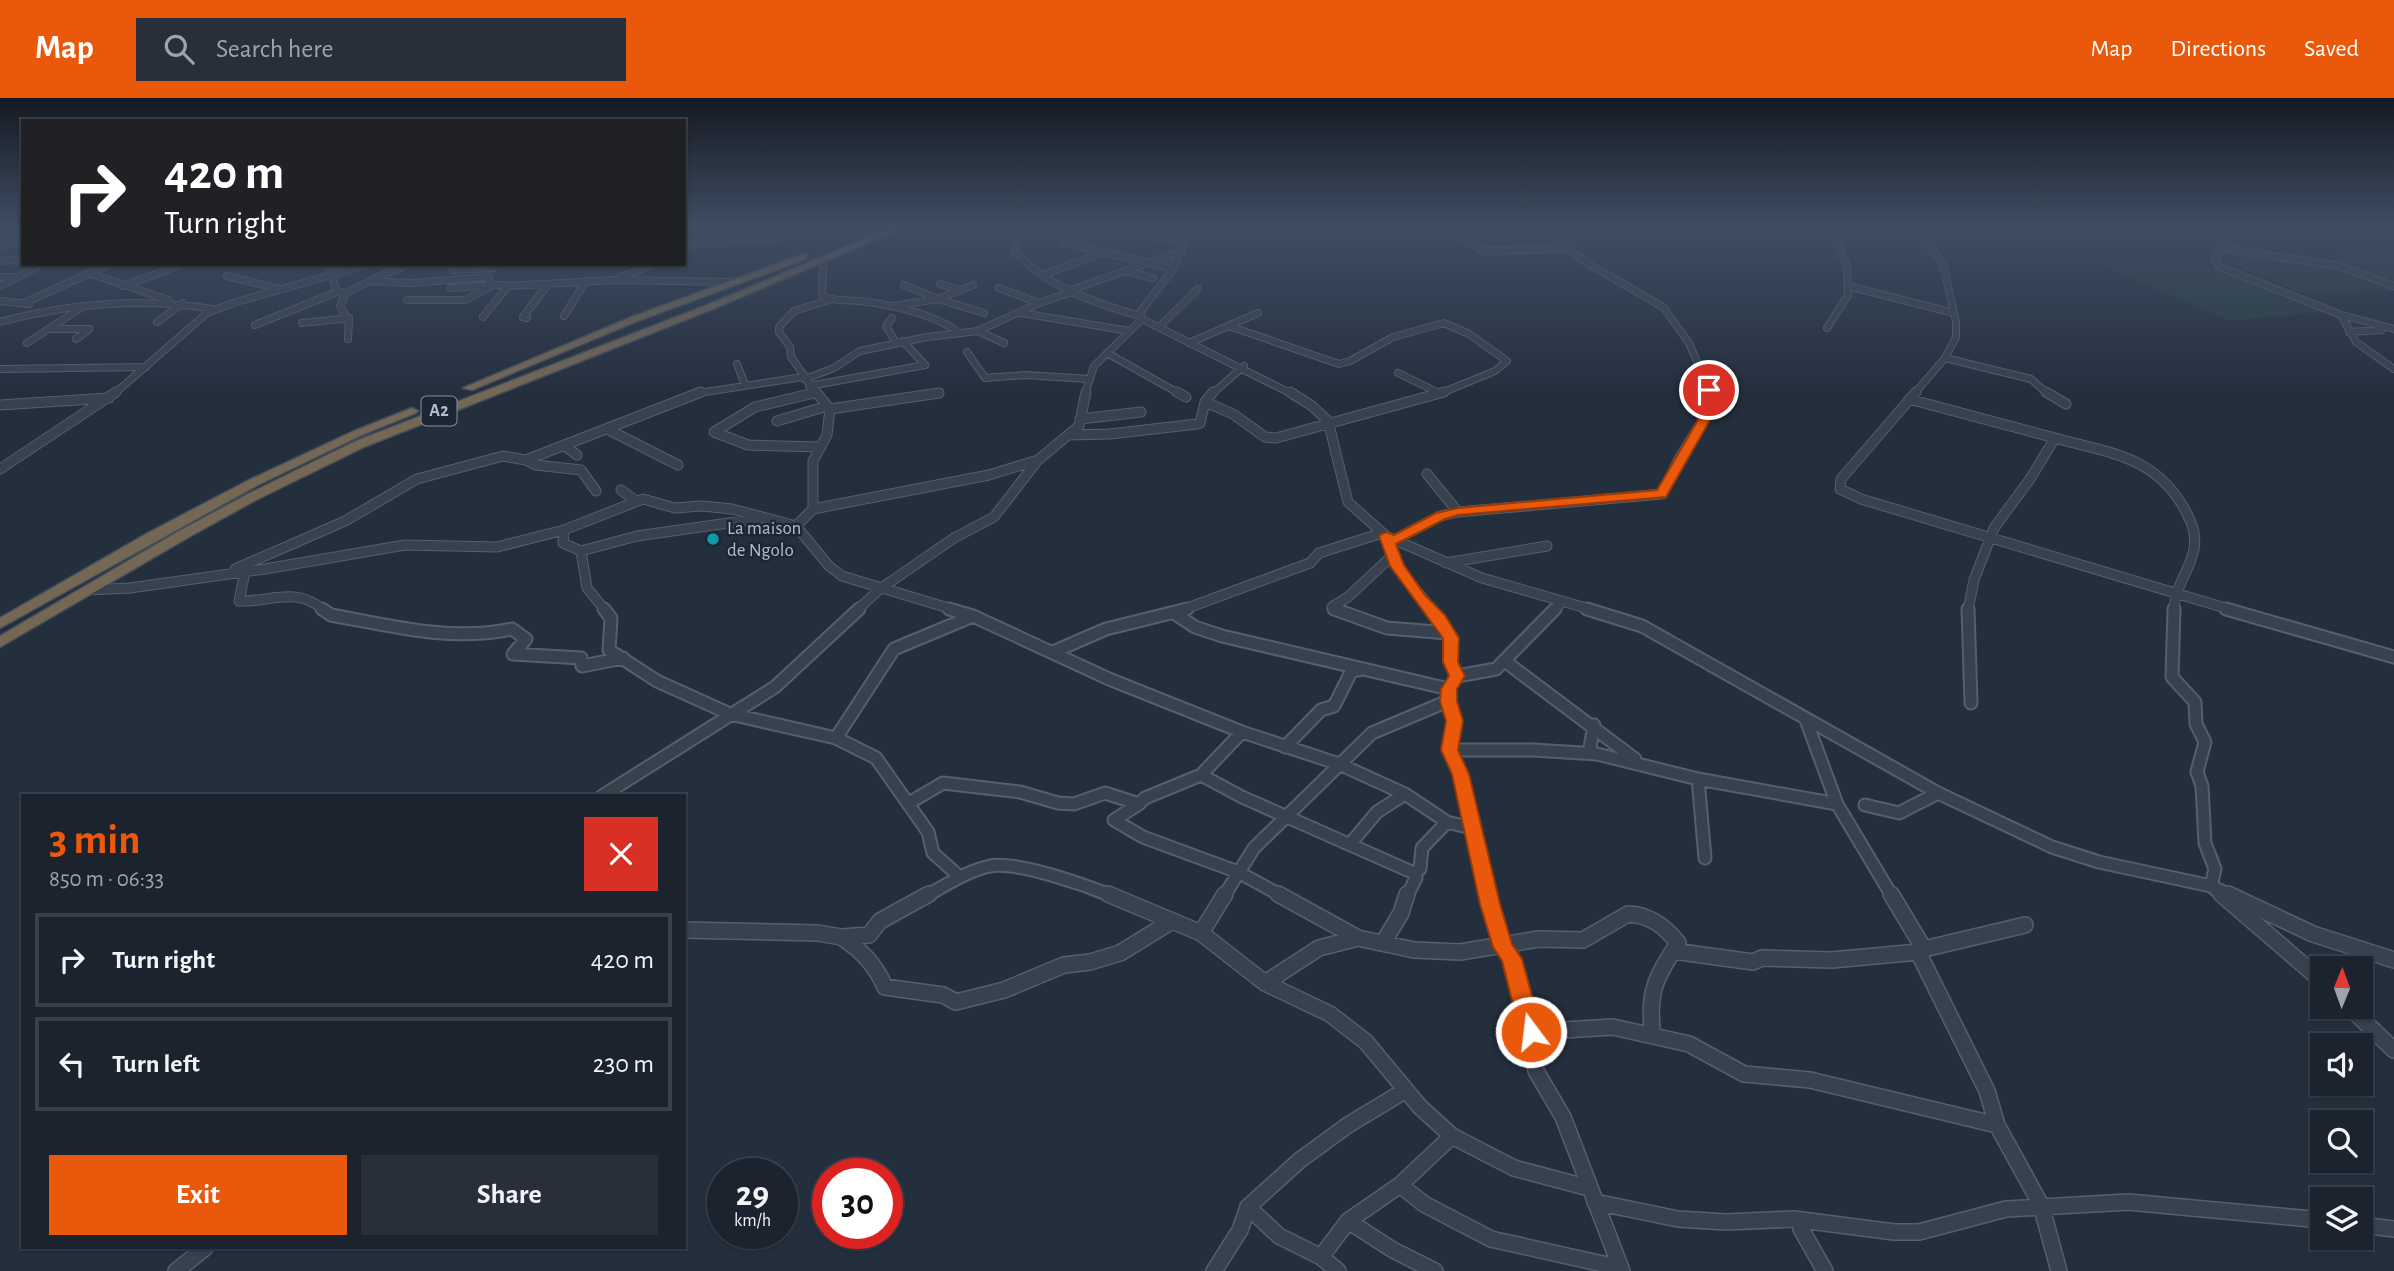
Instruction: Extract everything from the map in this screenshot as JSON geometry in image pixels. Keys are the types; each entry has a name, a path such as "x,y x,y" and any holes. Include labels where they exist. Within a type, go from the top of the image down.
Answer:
{"highway":[{"name":"A2","path":"2,621 216,499 269,473 374,426 729,283"},
{"name":"A2","path":"0,642 252,497 360,444 768,283"},
{"path":"688,299 700,306 710,307"},
{"path":"663,309 681,312 682,317"}],"street":[{"path":"24,303 72,283"},
{"path":"114,283 174,302"},
{"path":"122,286 131,283"},
{"path":"253,283 282,290"},
{"path":"0,469 109,398 166,346 213,309 307,283"},
{"path":"335,283 337,292"},
{"path":"255,325 337,292 346,293 367,283"},
{"path":"393,283 490,283 508,286 564,283"},
{"path":"436,289 490,283"},
{"path":"407,300 465,300 490,283"},
{"path":"564,316 585,283"},
{"path":"823,283 822,295 829,300"},
{"path":"1058,283 1098,303 1141,317 1189,343 1244,366 1312,407 1330,425 1348,502 1388,537 1430,559 1498,584 1591,608 1642,626 1938,793 2073,855 2211,886 2313,934 2394,960"},
{"path":"821,447 748,445 713,432 755,407 808,384 860,351 900,342 978,331 1039,303 1093,283"},
{"path":"605,794 775,687 880,589 954,538 994,517 1038,460 1079,426 1088,379 1094,366 1141,317 1164,283"},
{"path":"1053,652 1106,629 1174,613 1310,563 1319,553 1388,537 1440,516 1458,512 1662,494 1679,459 1711,408 1712,397 1689,343 1663,307 1621,283"},
{"path":"1827,328 1848,299 1848,283"},
{"path":"1947,283 1956,337 1944,358 1841,480 1840,489 1861,499 1989,538 2394,657"},
{"path":"2260,283 2341,315 2393,329"},
{"path":"527,318 523,317 548,284"},
{"path":"940,284 959,290"},
{"path":"904,285 937,299 984,313"},
{"path":"890,307 937,299 973,285"},
{"path":"483,317 508,286"},
{"path":"1848,286 1954,313"},
{"path":"999,288 1039,303"},
{"path":"1159,327 1198,289"},
{"path":"346,293 340,306 349,318 351,329 348,340"},
{"path":"813,509 816,487 813,461 827,435 828,408 791,357 790,346 779,332 779,327 794,311 829,300 863,301 948,325 960,333"},
{"path":"0,301 57,307 54,310"},
{"path":"0,322 84,305 174,302 213,309"},
{"path":"157,322 183,303"},
{"path":"27,343 84,305"},
{"path":"1021,313 1129,331"},
{"path":"1189,343 1258,313"},
{"path":"2341,315 2356,342 2394,369"},
{"path":"302,323 349,318"},
{"path":"526,460 694,393 746,385 808,384 925,365 886,326 892,318"},
{"path":"1205,401 1233,414 1270,439 1330,425 1437,393 1495,373 1507,361 1469,334 1444,323 1403,334 1339,364 1229,326"},
{"path":"48,329 89,329 76,339"},
{"path":"2349,332 2393,329"},
{"path":"978,331 1004,343"},
{"path":"967,352 985,379 1026,375 1088,379"},
{"path":"1107,353 1186,397"},
{"path":"1944,358 2031,379 2048,394 2066,404"},
{"path":"737,364 746,385"},
{"path":"1068,435 1110,434 1197,425 1202,420 1205,401 1219,385 1244,366"},
{"path":"0,369 146,367"},
{"path":"1398,373 1437,393"},
{"path":"777,421 828,408 939,393"},
{"path":"0,405 109,398"},
{"path":"1909,399 2141,462 2160,476 2179,499 2194,526 2194,538 2193,549 2175,594 2172,677 2195,702 2196,724 2205,742 2197,772 2202,786 2205,843 2215,869 2211,886"},
{"path":"1080,419 1142,412"},
{"path":"607,429 678,465"},
{"path":"1971,703 1968,602 1989,538 2055,438"},
{"path":"565,446 577,455"},
{"path":"225,574 345,521 417,479 503,456 537,465 580,470 597,491"},
{"path":"796,526 813,509 989,475 1038,460"},
{"path":"1427,474 1458,512"},
{"path":"621,491 636,500"},
{"path":"87,590 130,589 417,544 497,547 565,530 636,500 650,500 675,508 702,506 770,517 796,526 829,566 842,576 973,616 1109,679 1242,732 1339,764 1405,794 1447,822 1475,829"},
{"path":"675,508 685,503"},
{"path":"565,530 563,542 581,551 637,536 770,517"},
{"path":"1388,537 1393,555 1420,598 1439,618 1451,638 1450,662 1457,676 1449,695 1454,721 1450,750 1461,774 1475,829 1481,867 1503,947 1511,959 1531,1032 1536,1071 1563,1117 1621,1270"},
{"path":"1445,563 1547,546"},
{"path":"581,551 587,588 611,618 609,650 657,681 730,714 836,738 876,758 928,832 933,853 960,877"},
{"path":"1393,555 1348,597 1332,607 1387,628 1448,633"},
{"path":"244,572 237,600 241,602 303,597 331,615 432,636 500,633 512,629 526,639 513,654 581,659 582,666 624,658"},
{"path":"1457,676 1484,674 1506,662 1562,602"},
{"path":"1174,613 1195,627 1212,633 1449,695"},
{"path":"836,738 894,649 973,616"},
{"path":"1506,662 1640,763"},
{"path":"1285,747 1321,710 1334,706 1350,674 1353,670 1360,670"},
{"path":"1201,933 1254,848 1339,764 1372,733 1449,695"},
{"path":"1806,720 1837,804 1921,951 1987,1091 1997,1125 2041,1205 2059,1271"},
{"path":"1589,752 1594,726"},
{"path":"1242,732 1201,775 1145,798 1114,820 1143,837 1238,872 1358,937 1383,943 1430,951 1460,952 1503,947 1517,941 1583,940 1607,924 1632,914 1647,916 1670,931 1678,943 1669,962 1651,982 1649,1012 1653,1036"},
{"path":"1450,750 1589,752 1698,779 1837,804"},
{"path":"1201,775 1285,816 1414,873 1416,878 1410,884 1401,913 1383,943"},
{"path":"1698,779 1705,858"},
{"path":"906,800 943,783 1020,792 1058,803 1081,804 1105,793 1139,804"},
{"path":"1866,805 1899,813 1938,793"},
{"path":"1351,844 1377,812 1405,794"},
{"path":"1414,873 1420,869 1422,848 1447,822"},
{"path":"686,930 817,933 841,937 869,935 880,921 960,877 992,866 1023,868 1091,887 1201,933 1265,983 1330,1014 1349,1028 1366,1042 1431,1118 1452,1136 1514,1168 1592,1195 1701,1221 1794,1219 1894,1232 1919,1232 2006,1209 2128,1202 2310,1219"},
{"path":"2211,886 2310,971"},
{"path":"841,937 860,950 876,967 885,987 943,995 956,1002 1004,990 1064,965 1090,962 1120,953 1172,921"},
{"path":"1673,951 1753,962 1762,958 1832,960 1921,951 2025,925"},
{"path":"1265,983 1316,948 1334,940 1358,937"},
{"path":"2361,1019 2394,1051"},
{"path":"1531,1032 1603,1026 1704,1050 1744,1074 1810,1080 1997,1125"},
{"path":"1214,1271 1240,1230 1248,1207 1300,1160 1348,1125 1406,1090"},
{"path":"1321,1258 1348,1221 1400,1185 1452,1136"},
{"path":"1400,1185 1424,1204 1491,1239 1621,1270"},
{"path":"1248,1207 1279,1236 1321,1258 1338,1271"},
{"path":"1348,1221 1393,1250 1435,1271"},
{"path":"1811,1222 1800,1223 1801,1229 1825,1271"},
{"path":"2373,1226 2394,1229"},
{"path":"176,1271 204,1249"}],"green space":[{"path":"2142,283 2248,283 2322,312 2230,321"},
{"path":"2277,283 2374,283 2394,291 2302,293"}],"place":[{"name":"La maison de Ngolo","path":"713,539"}],"route":[{"path":"1531,1032 1511,959 1503,947 1490,904 1461,774 1450,750 1454,721 1448,701 1449,689 1457,676 1450,662 1451,638 1439,618 1420,598 1397,566 1386,536 1394,540 1440,516 1458,512 1662,494 1679,459 1711,408 1713,403 1709,390"}]}
